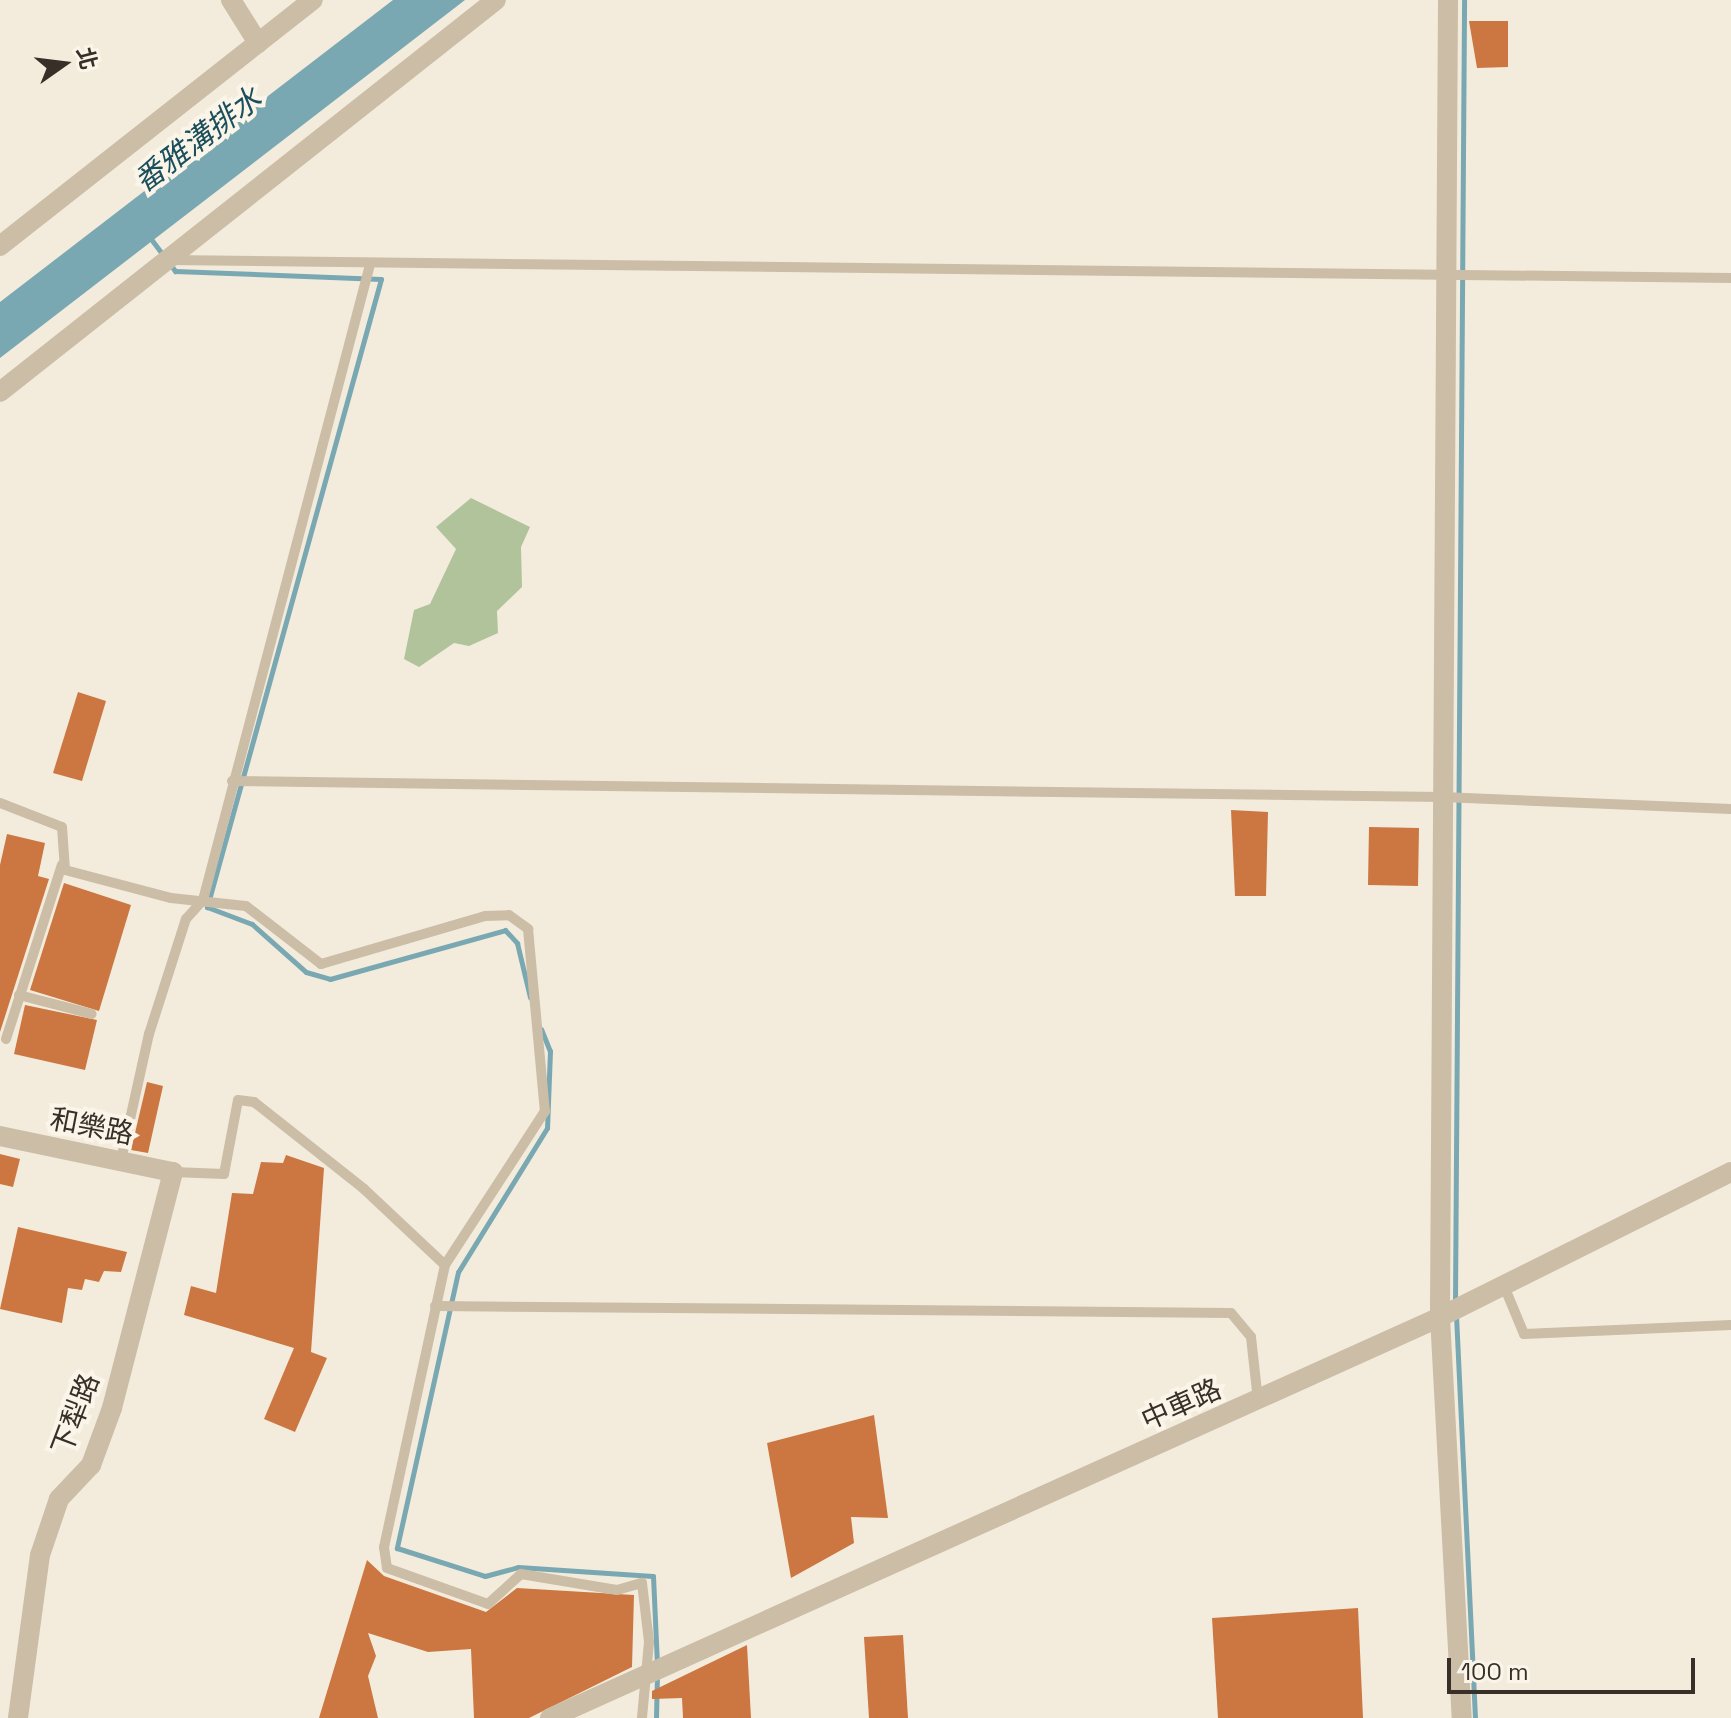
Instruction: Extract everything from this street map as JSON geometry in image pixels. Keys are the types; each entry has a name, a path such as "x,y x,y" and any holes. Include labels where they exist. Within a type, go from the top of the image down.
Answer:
{"street":[{"path":"231,0 258,43"},
{"path":"0,246 313,0"},
{"path":"0,392 163,260 496,0"},
{"path":"1448,0 1440,1317 1462,1718"},
{"name":"和樂路","path":"0,1136 173,1172"},
{"name":"下犁路","path":"18,1718 40,1555 59,1499 91,1465 112,1408 173,1172"},
{"name":"中車路","path":"550,1718 1440,1317 1731,1172"}],"lane":[{"path":"163,260 370,265 1731,278"},
{"path":"121,1160 149,1034 186,919 203,900 370,265"},
{"path":"232,781 1442,797 1731,809"},
{"path":"0,803 62,827 62,865 6,1039"},
{"path":"62,865 171,898 203,900 261,914 321,964 485,916 509,915 528,929 545,1111 445,1265 384,1547 387,1568 488,1604 521,1574 617,1590 642,1583 647,1673 642,1718"},
{"path":"19,995 92,1014"},
{"path":"173,1172 224,1174 238,1100 254,1102 364,1189 445,1265"},
{"path":"1504,1286 1524,1334 1731,1325"},
{"path":"435,1306 1231,1313 1251,1337 1258,1400"}],"green space":[{"path":"471,498 530,527 521,547 522,587 497,611 498,633 469,646 454,643 419,667 404,659 414,610 430,604 456,549 436,527"}],"water":[{"path":"393,0 465,0 0,358 0,302"}],"building":[{"path":"1469,21 1508,21 1508,67 1477,68"},
{"path":"78,692 106,701 82,781 53,773"},
{"path":"1231,810 1268,812 1266,896 1235,896"},
{"path":"1369,827 1419,828 1418,886 1368,885"},
{"path":"7,834 45,843 38,876 49,879 0,1032 0,865"},
{"path":"64,883 131,905 99,1011 30,990"},
{"path":"25,1005 97,1020 85,1070 14,1054"},
{"path":"147,1082 163,1086 148,1153 131,1150"},
{"path":"0,1154 20,1159 13,1187 0,1184"},
{"path":"286,1155 324,1168 311,1352 327,1358 295,1432 264,1419 294,1348 184,1315 191,1286 216,1293 232,1193 253,1194 261,1162 283,1163"},
{"path":"18,1227 127,1252 121,1272 104,1271 99,1282 85,1279 82,1290 68,1288 62,1323 0,1309"},
{"path":"874,1415 888,1518 851,1517 854,1543 791,1578 767,1443"},
{"path":"367,1560 384,1576 486,1612 517,1588 634,1595 632,1667 529,1718 474,1718 471,1649 428,1652 368,1633 376,1656 368,1676 378,1718 319,1718"},
{"path":"1358,1608 1363,1718 1218,1718 1212,1618"},
{"path":"903,1635 908,1718 869,1718 864,1637"},
{"path":"747,1645 751,1718 683,1718 682,1698 652,1699 652,1691"}],"waterway":[{"path":"1455,1301 1464,0"},
{"path":"151,239 164,256"},
{"path":"170,264 175,271 381,279 207,907 252,924 306,972 330,979 505,930 517,943 530,997"},
{"path":"541,1029 550,1051 547,1128 458,1272 397,1548 485,1576 518,1567 653,1576 657,1665"},
{"path":"1456,1315 1475,1718"},
{"path":"656,1718 657,1675"}],"water label":[{"name":"番雅溝排水","path":"198,140"}]}
